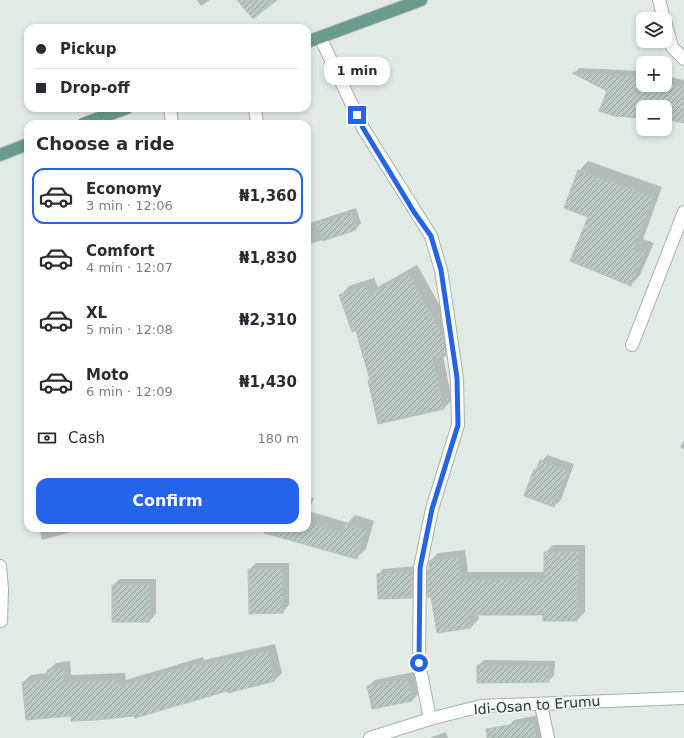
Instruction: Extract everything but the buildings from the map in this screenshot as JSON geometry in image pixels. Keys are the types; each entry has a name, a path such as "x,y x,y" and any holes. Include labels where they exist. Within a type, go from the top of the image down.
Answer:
{"main road":[{"path":"311,40 421,0"},
{"path":"94,120 116,112"},
{"path":"0,155 24,146"}],"street":[{"path":"659,0 663,12"},
{"path":"320,37 363,128 414,212 431,236 441,270 457,378 458,425 432,509 420,568 419,663 430,719"},
{"path":"672,47 684,59"},
{"path":"632,345 684,212"},
{"path":"0,566 2,589 1,621"},
{"name":"Idi-Osan to Erumu","path":"370,738 430,719 481,706 541,705 684,698"},
{"path":"541,705 548,738"}],"route":[{"path":"357,115 363,128 414,212 431,236 441,270 457,378 458,425 432,509 420,568 419,663"}]}
